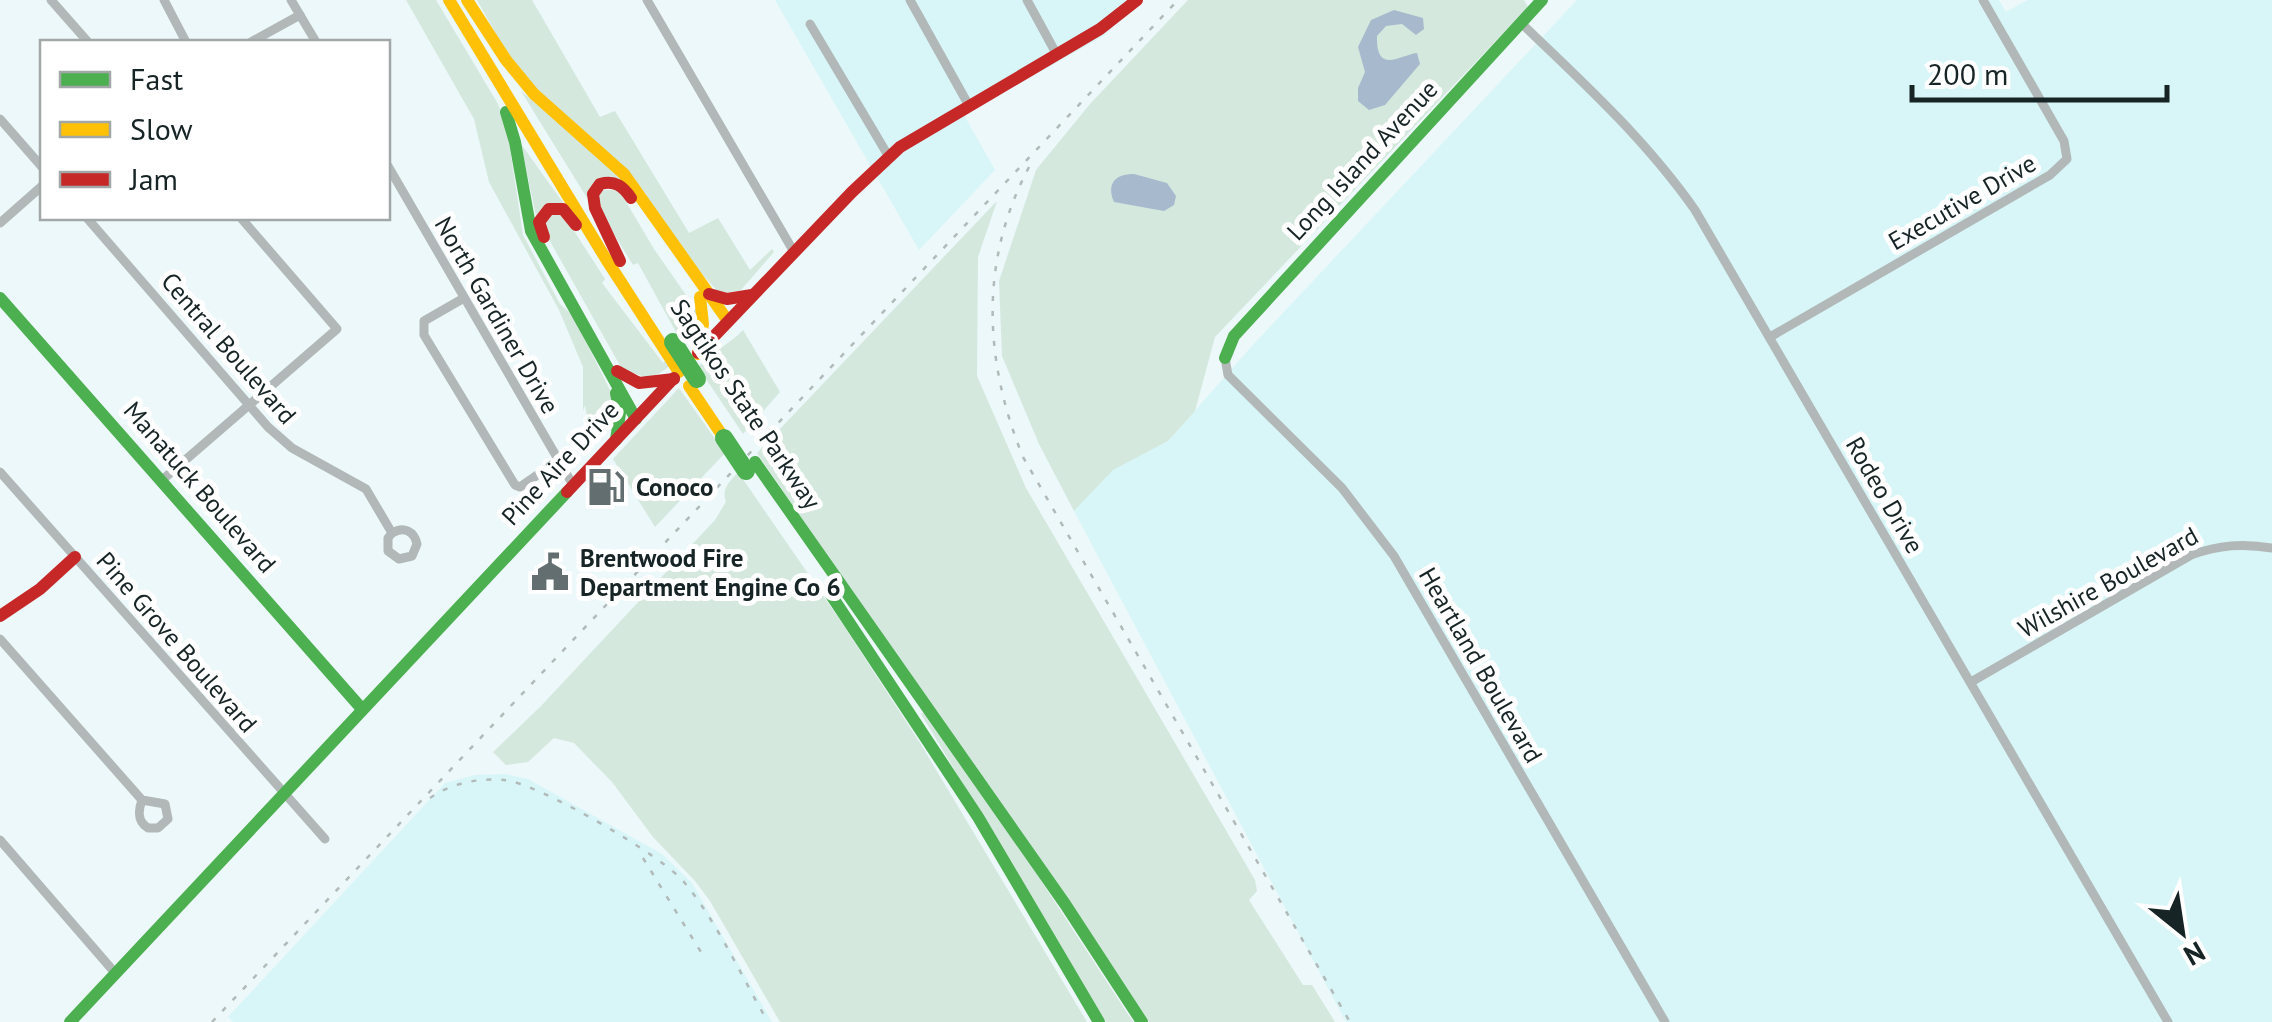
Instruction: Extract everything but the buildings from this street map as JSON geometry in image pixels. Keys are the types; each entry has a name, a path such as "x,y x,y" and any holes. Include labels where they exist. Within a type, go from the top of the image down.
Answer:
{"main road":[{"name":"Sagtikos State Parkway","path":"449,0 687,381 750,466 927,737 1035,910 1099,1022"},
{"name":"Sagtikos State Parkway","path":"465,0 494,58 613,260"},
{"path":"465,0 534,94 595,144 624,174 705,296 698,354"},
{"name":"Pine Aire Drive","path":"70,1022 638,416 687,381 698,354 888,157 924,130 1108,23 1137,0"},
{"name":"Long Island Avenue","path":"1226,358 1234,336 1542,0"},
{"path":"484,61 518,143 531,231 638,416"},
{"path":"613,260 592,198 597,186 608,181 620,184 627,192 725,324"},
{"path":"613,260 563,209 552,208 541,216 542,236 612,370 620,406 616,440"},
{"path":"705,296 728,299 752,295"},
{"name":"Manatuck Boulevard","path":"0,298 362,709"},
{"path":"612,370 640,383 687,381"},
{"name":"Sagtikos State Parkway","path":"750,466 1031,854 1142,1022"},
{"path":"0,616 40,589 75,557"}],"street":[{"path":"51,0 86,40"},
{"path":"164,0 185,40"},
{"path":"291,0 315,40"},
{"path":"647,0 794,252"},
{"path":"910,0 968,104"},
{"path":"1027,0 1057,54"},
{"name":"Executive Drive","path":"1770,336 2050,175 2067,159 2064,142 1982,0"},
{"path":"255,40 300,15"},
{"name":"Rodeo Drive","path":"1521,23 1623,120 1671,176 1713,238 2168,1022"},
{"path":"810,24 888,157"},
{"path":"0,120 40,165"},
{"name":"North Gardiner Drive","path":"390,169 573,485"},
{"path":"0,223 40,188"},
{"name":"Central Boulevard","path":"89,220 268,427 292,448 366,488 392,533"},
{"path":"161,481 337,328 243,220"},
{"path":"464,298 424,321 424,335 515,485 520,487 559,460"},
{"name":"Heartland Boulevard","path":"1226,358 1228,375 1342,488 1394,556 1665,1022"},
{"name":"Pine Grove Boulevard","path":"0,472 325,840"},
{"name":"Wilshire Boulevard","path":"1971,682 2190,555 2215,546 2248,544 2272,548"},
{"path":"0,639 142,800"},
{"path":"0,840 116,974"}],"shaded area":[{"path":"775,0 1137,0 1105,35 964,115 995,170 919,250"},
{"path":"1577,0 1999,0 2006,12 2028,0 2272,0 2272,1022 1346,1022 1074,511 1113,469 1168,441 1252,346"},
{"path":"1394,10 1423,18 1424,29 1416,35 1402,24 1386,26 1377,36 1380,55 1390,60 1417,53 1420,64 1385,105 1369,110 1358,101 1358,88 1365,72 1358,47 1371,20"},
{"path":"1134,174 1167,183 1176,196 1174,205 1164,211 1114,202 1114,181"},
{"path":"505,774 528,779 662,854 692,883 772,1022 233,1022 228,1017 445,783 475,775"}],"green space":[{"path":"406,0 436,0 498,104 507,129 523,235 560,304 573,316 615,400 609,426 592,446 585,405 583,411 583,367 559,310 489,182 474,119"},
{"path":"477,0 532,0 600,117 615,111 689,233 718,218 750,270 772,249 774,252 741,290 720,294 510,59"},
{"path":"1188,0 1524,0 1528,7 1215,337 1195,411 1168,441 1113,470 1074,511 1039,444 1002,356 999,281 1036,170 1090,104"},
{"path":"521,91 622,177 587,198"},
{"path":"521,144 564,204 536,216"},
{"path":"598,190 619,190 697,311 683,352 668,367 648,378 622,369 542,227 551,211 565,217 605,279 602,283 663,363 682,343 638,263 633,265 595,203"},
{"path":"997,201 978,257 977,376 1026,488 1255,880 1257,891 1249,900 1303,985 1312,985 1335,1022 1149,1022 757,453"},
{"path":"743,330 780,392 743,434 698,367"},
{"path":"679,388 725,453 655,527 613,459"},
{"path":"738,472 920,743 1087,1022 780,1022 710,901 653,837 612,782 574,743 554,738 528,762 506,765 493,752 715,520 726,502 727,486"},
{"path":"925,711 1133,1022 1106,1022 921,714"}],"railway":[{"path":"212,1022 1178,0"},
{"path":"1029,167 1001,238 993,311 1000,384 1023,457 1350,1022"},
{"path":"430,798 475,781 520,784 569,806 652,855 672,870 696,898 768,1022"},
{"path":"643,858 704,957"}],"traffic: fast":[{"path":"1225,358 1234,336 1542,0"},
{"path":"506,112 531,231 636,419"},
{"path":"0,298 362,709"},
{"path":"673,342 697,379"},
{"path":"616,393 620,413 616,440"},
{"path":"724,438 746,471"},
{"path":"755,462 1065,904 1142,1022"},
{"path":"70,1022 567,492"},
{"path":"831,595 978,817 1099,1022"}],"traffic: slow":[{"path":"449,0 679,372"},
{"path":"467,0 506,60 534,94 624,174 728,321"},
{"path":"698,354 703,324 700,297"},
{"path":"689,386 724,438"}],"traffic: jam":[{"path":"698,353 900,147 1100,29 1137,0"},
{"path":"620,261 595,208 593,194 600,184 610,183 622,187 631,198"},
{"path":"544,237 539,222 549,209 563,209 576,225"},
{"path":"709,294 727,299 752,295"},
{"path":"617,371 639,383 674,379"},
{"path":"567,492 674,378"},
{"path":"0,616 40,589 75,557"}],"place":[{"name":"Conoco","path":"606,487"},
{"name":"Brentwood Fire Department Engine Co 6","path":"550,572"}]}
